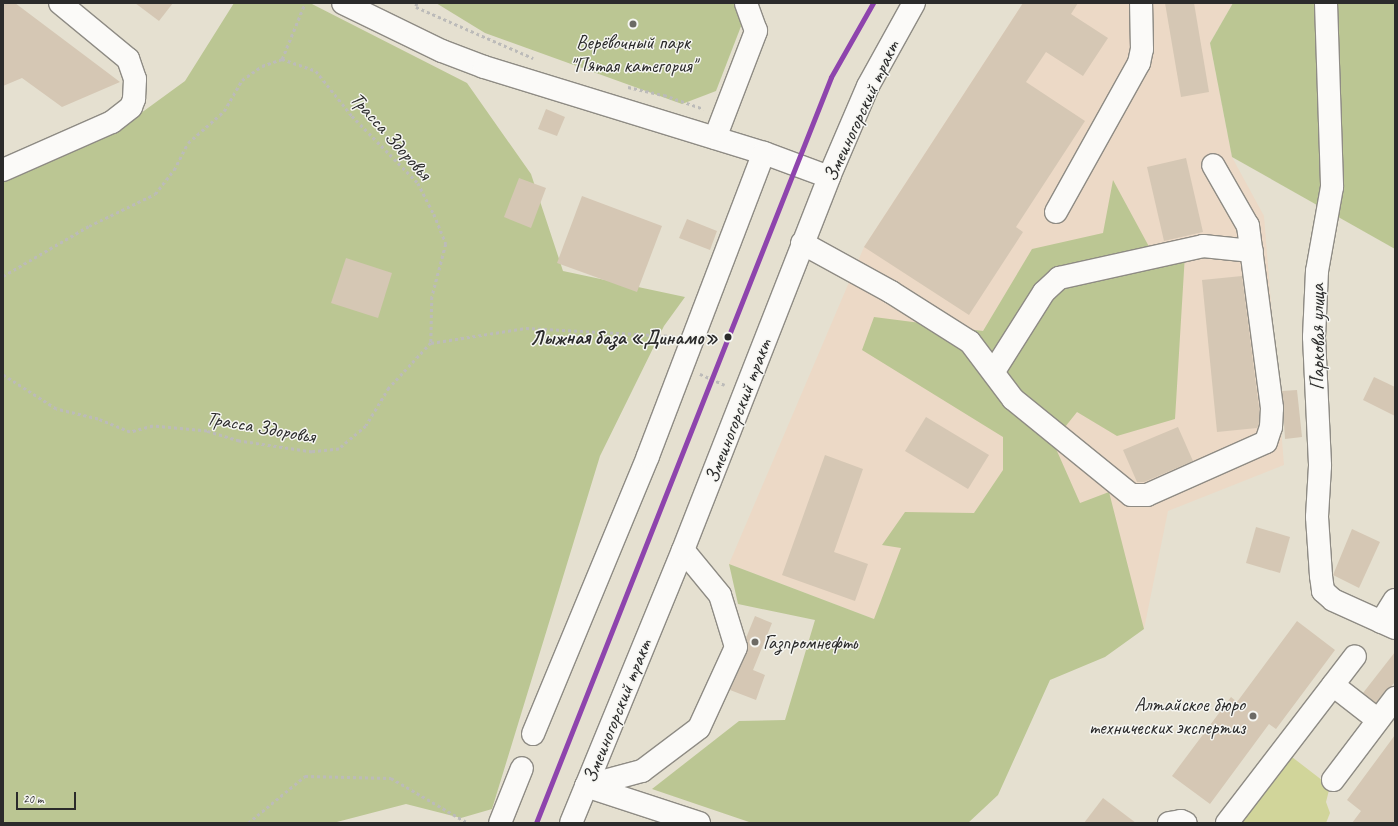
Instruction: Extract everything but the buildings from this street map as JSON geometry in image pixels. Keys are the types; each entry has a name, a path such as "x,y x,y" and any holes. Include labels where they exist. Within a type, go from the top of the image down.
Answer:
{"main road":[{"path":"3,170 112,122 131,107 134,99 135,79 128,59 60,3"},
{"path":"343,3 442,51 484,67 715,138 829,177"},
{"path":"715,138 756,31 746,3"},
{"name":"Змеиногорский тракт","path":"571,823 683,550 829,177 868,86 914,3"},
{"path":"1056,212 1139,63 1142,49 1141,3"},
{"name":"Парковая улица","path":"1326,3 1332,187 1317,271 1314,337 1320,466 1317,517 1321,576 1323,591 1333,600 1388,625"},
{"path":"532,734 648,456 764,154"},
{"path":"802,243 890,292 970,342 994,371 1013,399 1131,495 1147,495 1266,442 1272,427 1272,408 1248,226 1213,165"},
{"path":"994,371 1044,292 1059,278 1202,246 1252,251"},
{"path":"586,786 642,771 699,728 736,647 720,595 683,550"},
{"path":"1388,625 1395,600"},
{"path":"1227,823 1355,656"},
{"path":"1333,685 1378,720"},
{"path":"1333,780 1395,698"},
{"path":"500,823 522,768"},
{"path":"586,786 699,823"},
{"path":"1169,823 1181,821 1186,823"}],"path":[{"path":"3,276 89,226 155,194 174,170 188,143 224,111 242,80 262,66 282,59 304,3"},
{"path":"418,3 416,7 537,60"},
{"name":"Трасса Здоровья","path":"3,375 56,409 98,419 130,432 153,426 207,430 239,441 312,452 339,449 366,426 389,388 431,343 432,297 446,244 434,214 418,183 352,116 316,71 282,59"},
{"path":"626,87 664,95 723,115"},
{"path":"431,343 526,328 694,337"},
{"path":"693,371 725,384 722,392"},
{"path":"248,823 305,776 391,778 468,823"}],"shaded area":[{"path":"1023,3 1233,3 1210,43 1232,157 1264,216 1284,465 1168,511 1144,629 874,619 729,564 864,247"}],"green space":[{"path":"234,3 310,3 467,83 531,174 563,271 685,297 664,326 600,456 492,809 461,818 406,804 333,823 3,823 3,178 126,124 185,81"},
{"path":"436,3 750,3 716,91 682,104 485,33"},
{"path":"1233,3 1395,3 1395,249 1232,157 1210,43"},
{"path":"1113,180 1160,267 1185,254 1175,419 1117,436 1077,412 1053,442 1080,503 1109,492 1144,629 1105,657 1050,680 998,795 968,823 752,823 652,789 739,721 785,720 815,620 738,604 729,564 874,619 901,548 882,545 905,512 974,513 1003,470 1003,437 862,350 874,317 983,331 1032,249 1103,233"},
{"path":"1292,757 1327,784 1329,790 1326,802 1330,813 1326,823 1236,823 1286,758"}],"transit line":[{"path":"536,823 831,77 873,3"}],"place":[{"name":"Верёвочный парк \"Пятая категория\"","path":"633,24"},
{"name":"Лыжная база «Динамо»","path":"728,337"},
{"name":"Газпромнефть","path":"755,642"},
{"name":"Алтайское бюро технических экспертиз","path":"1253,716"}]}
